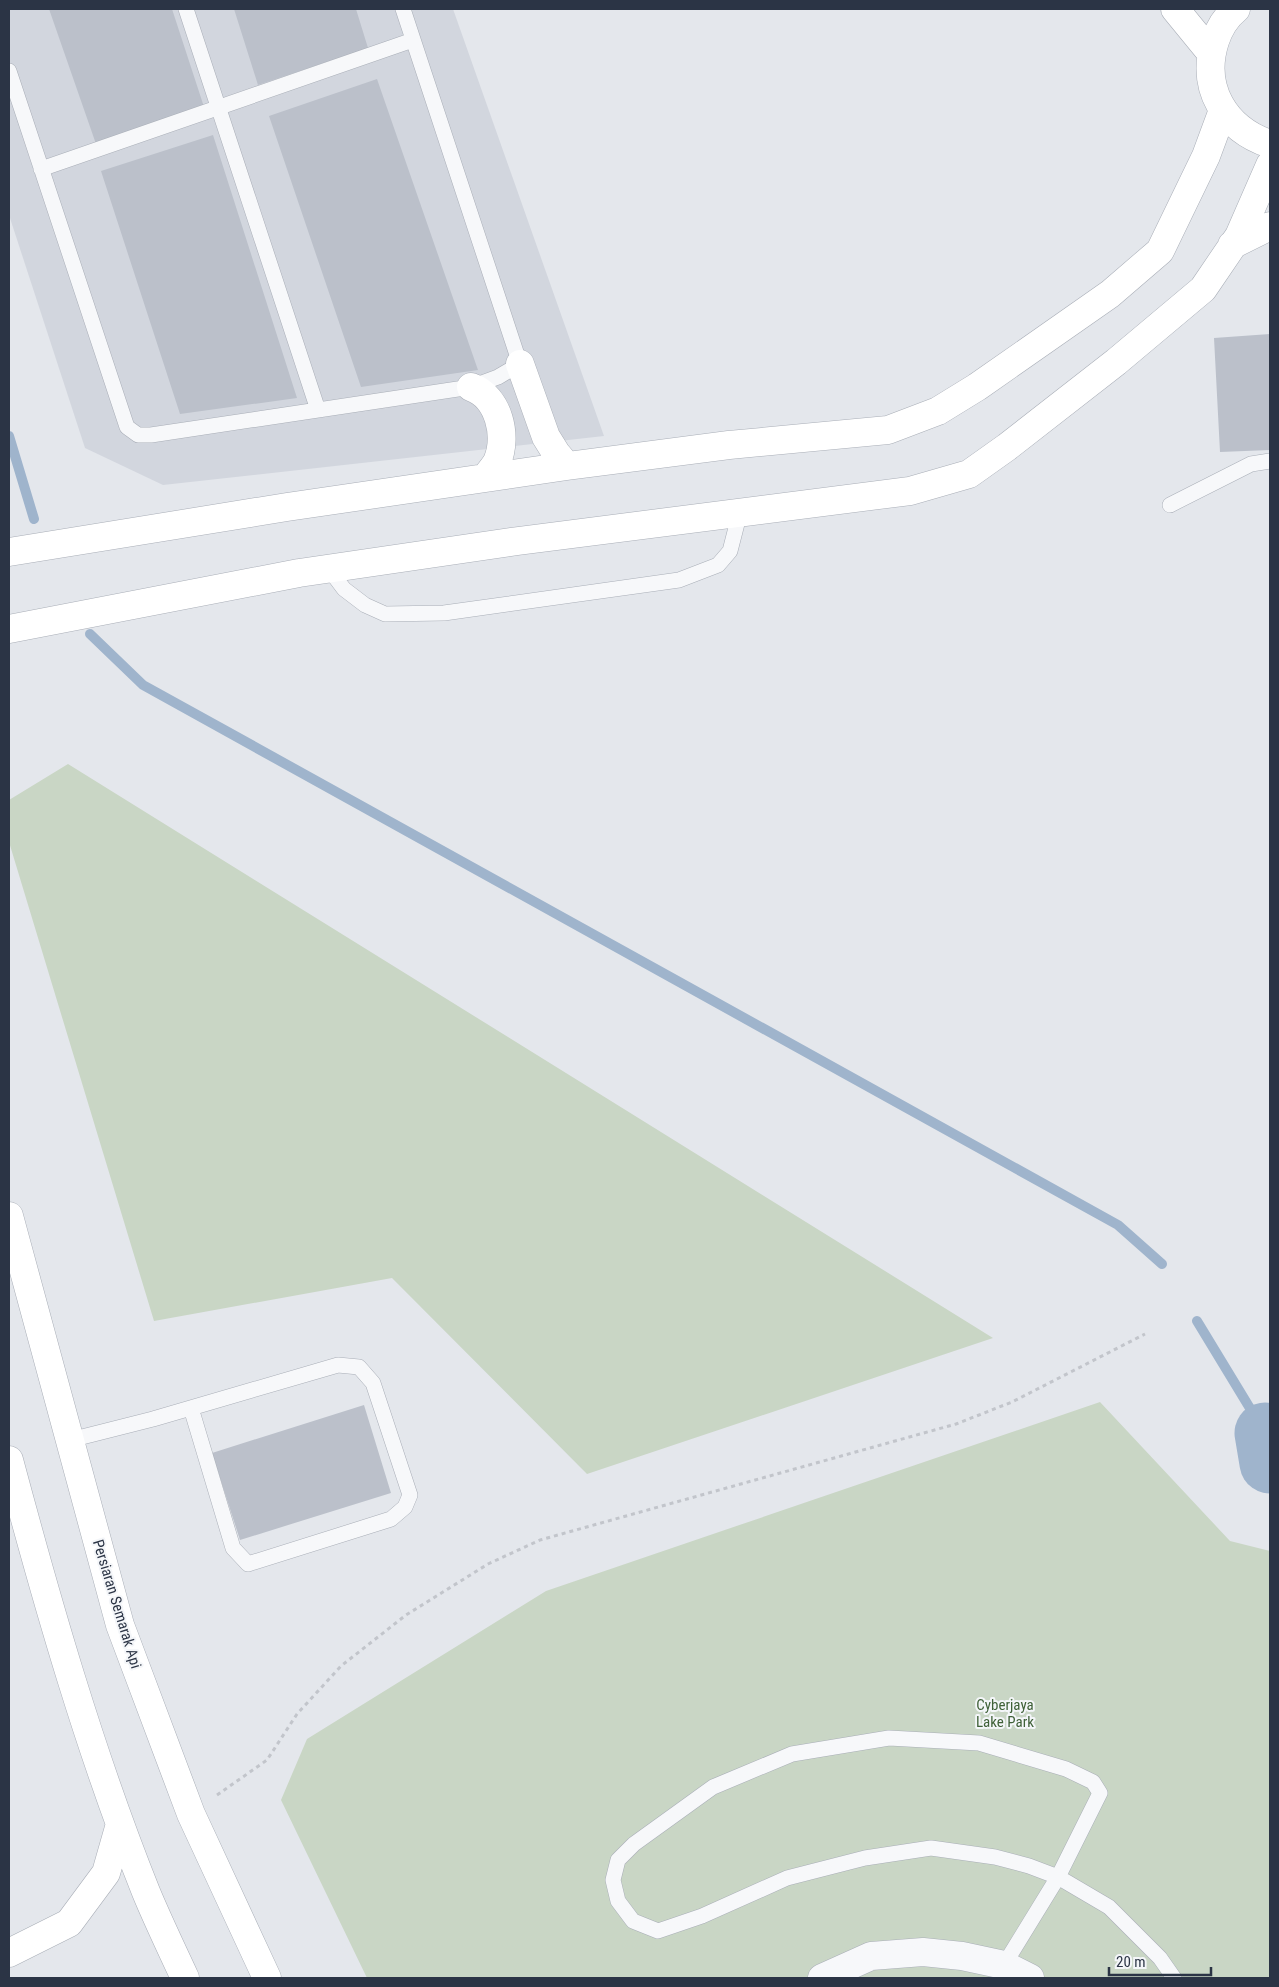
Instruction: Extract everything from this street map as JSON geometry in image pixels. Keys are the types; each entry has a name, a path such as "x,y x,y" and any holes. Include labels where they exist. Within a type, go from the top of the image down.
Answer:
{"street":[{"path":"1175,9 1211,53"},
{"path":"1236,9 1218,31 1211,53 1214,92 1223,110 1237,128 1256,140 1270,144"},
{"path":"9,552 287,507 567,466 729,445 888,430 938,411 977,387 1110,294 1160,250 1206,156 1223,110"},
{"path":"9,629 329,569 740,512 910,491 969,474 1007,447 1116,362 1203,289 1239,236 1270,165"},
{"path":"1232,245 1270,226"},
{"path":"520,364 546,437 567,466"},
{"path":"471,386 482,390 490,399 498,418 502,440 497,462 485,478"},
{"name":"Persiaran Semarak Api","path":"9,1216 120,1625 191,1814 267,1978"},
{"path":"9,1460 33,1550 82,1714 120,1824 147,1894 185,1978"},
{"path":"9,1953 69,1923 106,1873 120,1824"},
{"path":"822,1978 871,1956 923,1952 962,1956 1004,1965 1030,1978"}],"lane":[{"path":"186,9 318,410"},
{"path":"9,71 127,427 138,434 151,435 471,386 498,378 520,364 402,9"},
{"path":"41,169 413,40"},
{"path":"1170,505 1251,464 1270,461"},
{"path":"329,569 344,589 365,605 385,614 444,613 679,580 718,565 730,551 740,512"},
{"path":"70,1440 192,1408 338,1365 359,1367 373,1383 410,1495 405,1507 391,1519 248,1564 233,1548 192,1408"},
{"path":"1004,1965 1058,1877 1100,1793 1093,1782 1066,1769 980,1743 889,1738 792,1754 713,1787 634,1844 618,1860 613,1880 618,1901 633,1921 658,1931 702,1916 787,1878 865,1858 931,1848 995,1857 1029,1866 1058,1877 1109,1907 1160,1958 1174,1978"}],"path":[{"path":"191,1814 267,1760 297,1714 341,1666 406,1615 488,1564 540,1540 956,1424 1012,1402 1146,1334"}],"shaded area":[{"path":"9,9 453,9 604,436 163,485 85,448 9,215"}],"green space":[{"path":"68,764 993,1338 587,1474 392,1278 154,1321 9,842 9,800"},
{"name":"Cyberjaya Lake Park","path":"1100,1402 1230,1541 1270,1551 1270,1978 367,1978 281,1800 307,1739 546,1591"}],"building":[{"path":"49,9 172,9 204,107 96,144"},
{"path":"234,9 356,9 368,48 258,85"},
{"path":"377,79 478,370 361,387 269,116"},
{"path":"213,135 297,398 180,414 101,171"},
{"path":"1270,334 1270,450 1220,452 1214,338"},
{"path":"364,1405 391,1493 240,1540 212,1453"}],"waterway":[{"path":"9,436 34,519"},
{"path":"90,634 143,685 1118,1225 1162,1264"},
{"path":"1197,1321 1265,1433 1270,1436"},
{"path":"1265,1433 1270,1463"}]}
